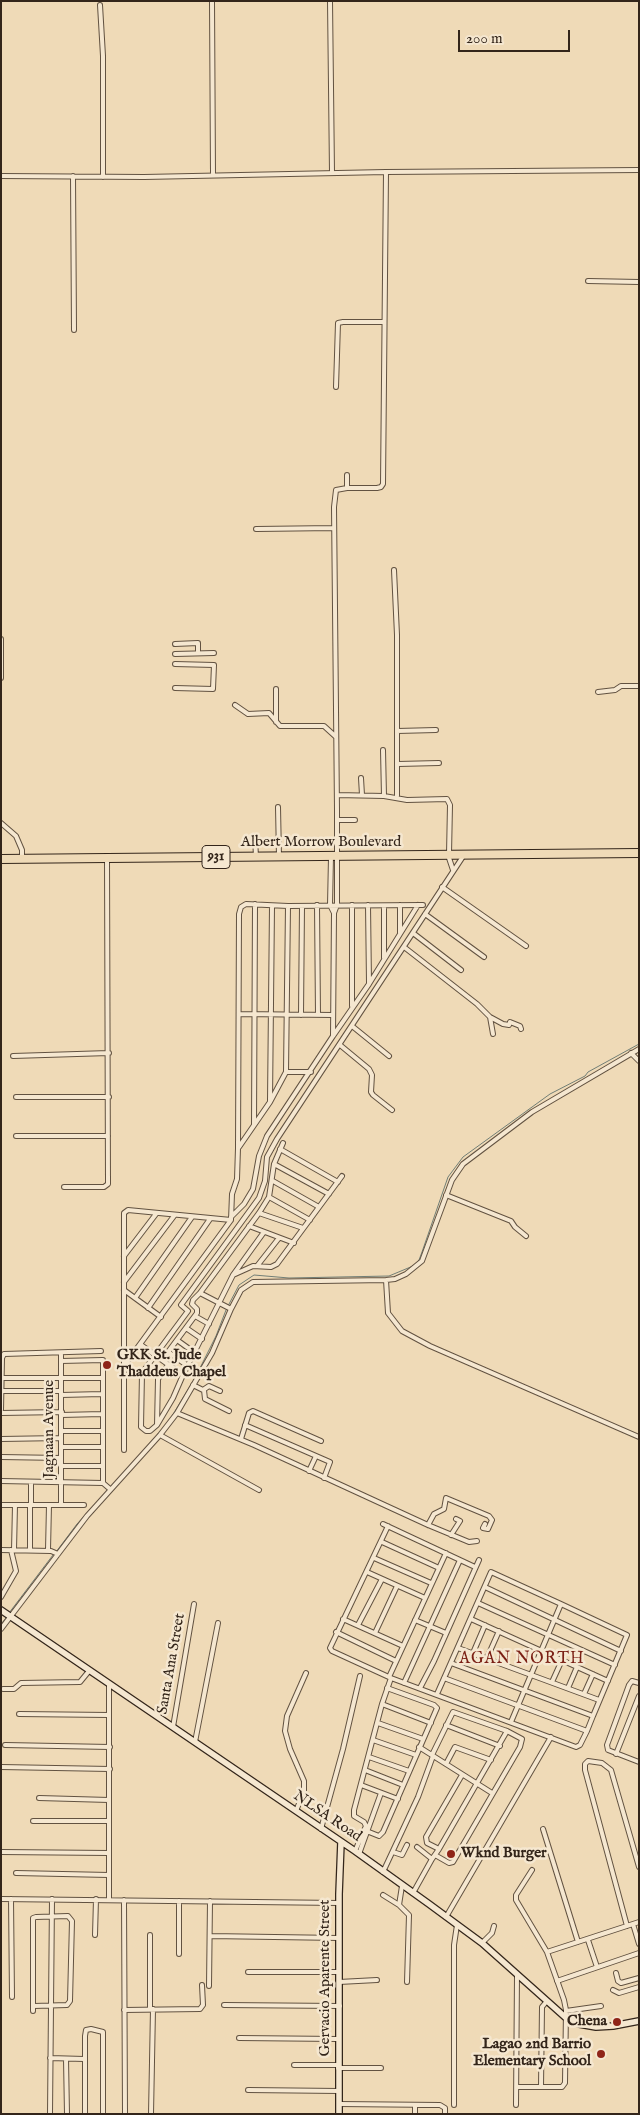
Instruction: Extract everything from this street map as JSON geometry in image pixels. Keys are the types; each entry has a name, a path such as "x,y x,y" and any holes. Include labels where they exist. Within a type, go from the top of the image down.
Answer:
{"highway":[{"name":"Albert Morrow Boulevard","path":"1,859 639,853"},
{"name":"Albert Morrow Boulevard","path":"449,856 462,858 639,857"}],"main road":[{"name":"NLSA Road","path":"1,1610 384,1872 482,1943 547,2001 579,2024 596,2027 639,2021"},
{"name":"Gervacio Aparente Street","path":"338,2114 341,1842"}],"street":[{"path":"212,1 213,175"},
{"path":"330,1 332,173"},
{"path":"100,4 103,56 103,177"},
{"path":"1,176 103,177 639,170"},
{"path":"334,913 330,905 337,820 335,491 348,488 377,488 383,484 386,172"},
{"path":"73,176 74,330"},
{"path":"588,281 639,282"},
{"path":"336,387 338,323 384,322"},
{"path":"347,475 348,488"},
{"path":"256,528 334,528"},
{"path":"394,570 397,796"},
{"path":"1,639 1,678"},
{"path":"175,644 198,643 198,653"},
{"path":"175,654 214,653"},
{"path":"175,688 213,689 214,665 176,664"},
{"path":"598,692 615,690 621,686 639,686"},
{"path":"276,689 276,722"},
{"path":"235,705 245,713 269,713 282,726 324,726 335,736"},
{"path":"397,730 436,730"},
{"path":"383,750 384,796"},
{"path":"398,764 439,763"},
{"path":"362,778 362,795"},
{"path":"337,795 397,796 410,800 444,798 449,802 449,856 452,870"},
{"path":"278,807 279,857"},
{"path":"337,820 355,820"},
{"path":"1,823 16,836 22,850 22,859"},
{"path":"256,837 256,857"},
{"path":"333,1036 334,913 337,905 334,857"},
{"path":"64,1187 107,1186 109,1053 107,858"},
{"path":"264,1232 240,1264 217,1303 209,1324 173,1398 157,1424 150,1431 146,1431 142,1428 142,1375 188,1311 181,1305 259,1198 265,1181 265,1168 269,1152 404,947 452,870 462,858"},
{"path":"442,887 526,946"},
{"path":"231,1218 232,1194 237,1179 238,1148 239,911 244,904 272,906 423,905"},
{"path":"254,1126 255,904"},
{"path":"318,905 318,1015"},
{"path":"352,905 352,1007"},
{"path":"400,905 400,934"},
{"path":"124,1366 231,1218 244,1204 253,1189 259,1156 267,1136 369,984 418,905"},
{"path":"270,1102 272,906"},
{"path":"238,1148 270,1102 286,1072 288,906"},
{"path":"301,1015 302,906"},
{"path":"368,906 369,984"},
{"path":"384,906 384,960"},
{"path":"425,914 484,957"},
{"path":"413,933 460,970"},
{"path":"384,943 393,946"},
{"path":"404,947 477,1004 490,1017 503,1024 509,1025 510,1022 520,1026 521,1029"},
{"path":"352,992 361,994"},
{"path":"239,1014 333,1015 345,1018"},
{"path":"490,1017 493,1034"},
{"path":"352,1026 389,1056"},
{"path":"340,1045 369,1069 372,1075 371,1092 392,1110"},
{"path":"1,1629 54,1552 160,1435 177,1413 212,1352 230,1308 241,1290 253,1282 386,1280 395,1279 406,1274 422,1260 452,1180 463,1164 532,1112 639,1049"},
{"path":"13,1056 109,1053"},
{"path":"631,1053 639,1060"},
{"path":"286,1072 311,1072"},
{"path":"16,1097 109,1097"},
{"path":"16,1136 108,1136"},
{"path":"188,1366 167,1354 195,1316 197,1310 192,1302 259,1214 269,1196 273,1181 274,1164 282,1142"},
{"path":"280,1149 338,1182"},
{"path":"274,1164 329,1194"},
{"path":"233,1275 257,1266 273,1266 294,1242 342,1176"},
{"path":"273,1181 319,1207"},
{"path":"446,1195 511,1221 514,1227 526,1236"},
{"path":"269,1196 310,1220"},
{"path":"124,1450 124,1212 128,1210 174,1216 231,1218"},
{"path":"123,1257 156,1214"},
{"path":"259,1214 304,1228"},
{"path":"124,1282 174,1216"},
{"path":"135,1298 192,1217"},
{"path":"148,1308 210,1218"},
{"path":"250,1226 294,1242"},
{"path":"257,1266 279,1238"},
{"path":"240,1264 246,1269"},
{"path":"386,1280 387,1309 392,1320 402,1331 430,1346 639,1437"},
{"path":"124,1290 161,1317"},
{"path":"200,1293 230,1308"},
{"path":"195,1316 209,1324"},
{"path":"186,1328 202,1339"},
{"path":"177,1340 195,1353"},
{"path":"141,1345 183,1375"},
{"path":"101,1351 4,1354 2,1358 1,1412 102,1414"},
{"name":"Jagnaan Avenue","path":"61,1353 61,1505"},
{"path":"61,1361 103,1360 102,1483"},
{"path":"157,1424 158,1379 168,1365"},
{"path":"2,1378 103,1378"},
{"path":"193,1386 204,1390"},
{"path":"204,1390 209,1386 220,1391"},
{"path":"204,1390 205,1399 229,1411"},
{"path":"2,1391 102,1394"},
{"path":"240,1439 249,1413 253,1411 321,1441"},
{"path":"177,1413 240,1439 428,1526 451,1535 475,1541"},
{"path":"245,1426 330,1462 324,1478"},
{"path":"61,1431 103,1432"},
{"path":"160,1435 259,1490"},
{"path":"1,1439 61,1438"},
{"path":"61,1447 103,1447"},
{"path":"309,1471 316,1456"},
{"path":"1,1457 61,1458"},
{"path":"61,1466 103,1466"},
{"path":"1,1481 102,1483 110,1490"},
{"path":"30,1550 31,1482"},
{"path":"428,1526 434,1514 444,1509 446,1498 488,1516 492,1520 488,1529 484,1528 485,1524"},
{"path":"1,1505 84,1505"},
{"path":"1,1597 16,1570 13,1550 15,1505"},
{"path":"49,1505 54,1552"},
{"path":"451,1535 460,1521 456,1519"},
{"path":"382,1524 475,1567"},
{"path":"388,1526 382,1542 336,1632 330,1646 332,1651 390,1678 578,1746 587,1731 627,1637 625,1633 491,1572"},
{"path":"382,1542 439,1568"},
{"path":"1,1550 54,1552"},
{"path":"366,1831 365,1823 355,1817 354,1814 382,1704 396,1661 446,1553"},
{"path":"374,1558 431,1583"},
{"path":"404,1683 460,1560"},
{"path":"420,1688 478,1560"},
{"path":"437,1694 485,1587 492,1566"},
{"path":"367,1572 425,1598"},
{"path":"358,1625 382,1579"},
{"path":"375,1633 397,1586"},
{"path":"485,1587 621,1651"},
{"path":"478,1603 614,1666"},
{"name":"Santa Ana Street","path":"173,1727 194,1604"},
{"path":"511,1722 561,1604"},
{"path":"343,1618 403,1646"},
{"path":"471,1619 608,1681"},
{"path":"415,1620 446,1633"},
{"path":"195,1742 218,1623"},
{"path":"472,1653 485,1625"},
{"path":"487,1658 499,1631"},
{"path":"336,1632 396,1661"},
{"path":"458,1648 600,1700"},
{"path":"552,1682 562,1660"},
{"path":"451,1663 593,1716"},
{"path":"568,1688 577,1667"},
{"path":"3,1689 14,1689 21,1683 80,1682 89,1671"},
{"path":"296,1811 304,1792 304,1781 290,1749 285,1731 287,1716 306,1673"},
{"path":"584,1694 593,1674"},
{"path":"321,1829 343,1750 360,1676"},
{"path":"444,1678 587,1731"},
{"path":"639,1683 632,1682 629,1686 607,1747 608,1750 616,1754 639,1762"},
{"path":"109,1684 109,1900"},
{"path":"366,1831 379,1836 382,1834 437,1708 436,1705 387,1688"},
{"path":"616,1754 639,1696"},
{"path":"382,1704 431,1722"},
{"path":"384,1872 418,1797 433,1755 451,1714 455,1712 516,1734 523,1741 453,1862 449,1863 435,1855"},
{"path":"18,1714 110,1715"},
{"path":"378,1723 423,1739"},
{"path":"446,1725 500,1746"},
{"path":"613,1727 625,1732"},
{"path":"413,1893 507,1731"},
{"path":"446,1917 551,1737"},
{"path":"373,1740 416,1755"},
{"path":"6,1745 110,1747"},
{"path":"446,1764 454,1748 457,1746 491,1760"},
{"path":"419,1747 492,1793"},
{"path":"369,1756 409,1771"},
{"path":"627,1926 585,1770 585,1764 588,1761 602,1764 611,1770 639,1867"},
{"path":"1,1768 110,1769"},
{"path":"365,1770 403,1785"},
{"path":"439,1850 427,1843 426,1837 462,1775"},
{"path":"362,1785 398,1798"},
{"path":"357,1853 381,1793"},
{"path":"39,1798 109,1800"},
{"path":"33,1821 109,1821"},
{"path":"543,1829 578,1942"},
{"path":"393,1852 402,1855 407,1845"},
{"path":"417,1847 432,1859"},
{"path":"1,1852 109,1853"},
{"path":"517,2087 562,2088 564,2086 565,2014 557,1981 547,1952 516,1900 516,1896 532,1870"},
{"path":"16,1873 109,1875"},
{"path":"399,1905 402,1886"},
{"path":"383,1895 399,1905 409,1915 407,1982"},
{"path":"1,1899 339,1903"},
{"path":"11,1899 12,1997"},
{"path":"50,2114 52,1899"},
{"path":"95,1935 96,1899"},
{"path":"124,1900 124,2114"},
{"path":"179,1901 179,1954"},
{"path":"209,1986 210,1901"},
{"path":"33,2011 33,1918 52,1916 70,1918 72,1955 70,2001 67,2005 34,2006"},
{"path":"547,1952 639,1922"},
{"path":"633,1924 639,1944"},
{"path":"454,2105 454,1945 456,1925"},
{"path":"482,1943 492,1933 494,1926"},
{"path":"150,1935 152,2009 151,2114"},
{"path":"210,1936 339,1938"},
{"path":"588,1940 597,1967"},
{"path":"557,1981 639,1953"},
{"path":"248,1972 339,1972"},
{"path":"616,1973 618,1981 621,1982 639,1978"},
{"path":"516,2106 518,1975"},
{"path":"339,1982 377,1980"},
{"path":"124,2010 200,2009 203,2005 202,1985"},
{"path":"613,1990 619,1993 639,1987"},
{"path":"541,2087 542,2006 547,2001"},
{"path":"224,2005 340,2006"},
{"path":"565,2014 601,2006"},
{"path":"85,2114 84,2059 85,2031 88,2029 102,2030 102,2114"},
{"path":"239,2038 338,2039"},
{"path":"50,2058 84,2059"},
{"path":"66,2059 67,2114"},
{"path":"294,2065 381,2068"},
{"path":"248,2090 339,2091"},
{"path":"339,2104 442,2105 445,2108 445,2114"},
{"path":"415,2105 415,2114"}],"waterway":[{"path":"228,1306 239,1285 254,1275 289,1278 389,1276 413,1266 419,1260 448,1177 463,1157 550,1094 639,1044"},
{"path":"143,1452 169,1421 195,1378 216,1336 226,1310"},
{"path":"111,1487 117,1480"},
{"path":"56,1552 77,1524 108,1490"},
{"path":"9,1613 53,1555"},
{"path":"1,1624 7,1617"}],"place":[{"name":"GKK St. Jude Thaddeus Chapel","path":"107,1365"},
{"name":"Wknd Burger","path":"451,1854"},
{"name":"Chena","path":"617,2022"},
{"name":"Lagao 2nd Barrio Elementary School","path":"601,2054"}],"district":[{"name":"AGAN NORTH","path":"522,1660"}]}
